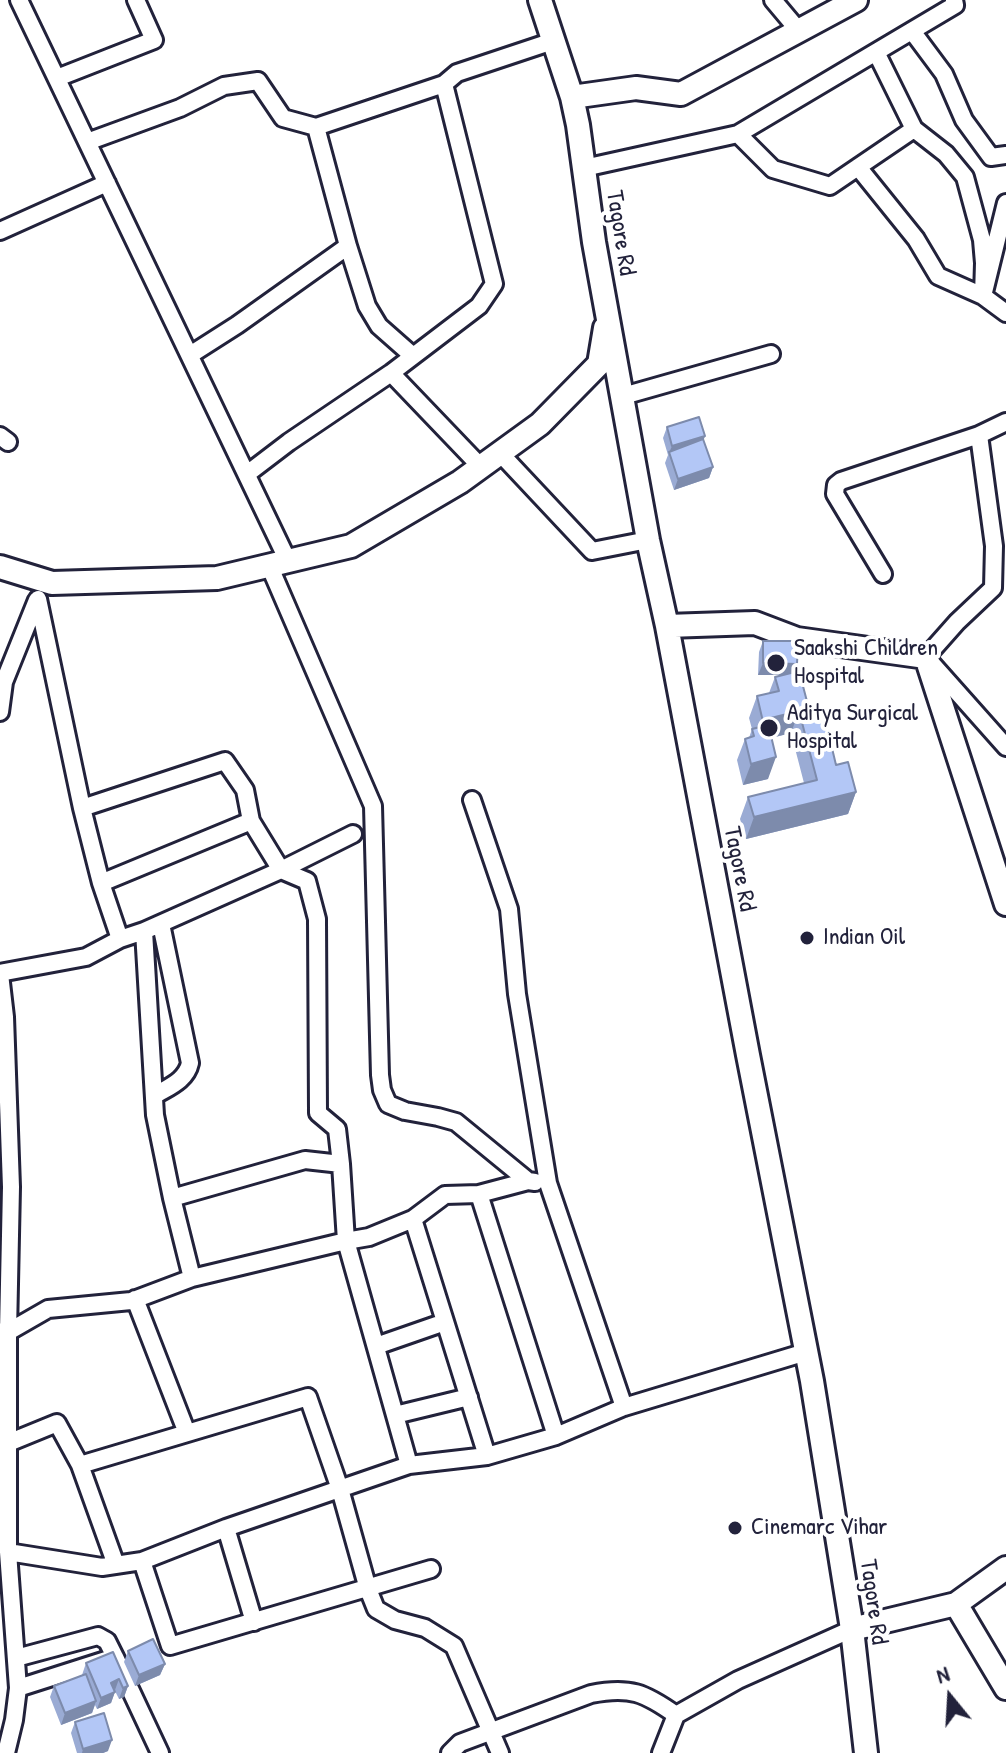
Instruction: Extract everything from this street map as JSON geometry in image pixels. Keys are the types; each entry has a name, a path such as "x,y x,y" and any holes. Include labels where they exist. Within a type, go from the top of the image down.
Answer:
{"street":[{"path":"19,0 247,474 373,806 380,1075 388,1104 405,1111 456,1122 528,1181"},
{"path":"57,78 154,40 136,0"},
{"name":"Tagore Rd","path":"540,0 572,97 594,242 648,540 806,1352 852,1629 866,1753"},
{"path":"773,0 799,31"},
{"path":"572,97 636,88 681,94 856,0"},
{"path":"584,168 738,134 955,5 954,0"},
{"path":"912,31 944,74 964,120 991,157 1006,155"},
{"path":"87,142 180,108 224,86 258,81 283,118 316,127 444,84 457,73 553,41"},
{"path":"876,52 914,129 946,154 965,177 982,240 983,296"},
{"path":"247,474 391,373 479,306 494,284 444,84"},
{"path":"316,127 367,306 379,326 413,356"},
{"path":"738,134 773,169 830,186 914,129"},
{"path":"858,167 916,239 938,276 983,296 1006,313"},
{"path":"0,231 107,183"},
{"path":"983,296 1006,203"},
{"path":"190,355 348,246"},
{"path":"0,567 45,591 217,578 351,546 460,482 540,424 599,364 607,313"},
{"path":"623,396 771,354"},
{"path":"391,373 481,467"},
{"path":"883,574 835,494 836,485 979,435 1006,422"},
{"path":"926,657 993,588 994,546 979,435"},
{"path":"500,453 592,551 648,540"},
{"path":"0,712 4,682 45,591"},
{"path":"45,591 82,808 101,883 120,939"},
{"path":"667,626 755,623 797,639 926,657 1006,747"},
{"path":"926,657 1006,904"},
{"path":"82,808 225,761 245,790 251,821 281,870 307,881 317,919 318,1113 337,1129 346,1241 409,1465"},
{"path":"472,800 509,909 517,994 548,1183 624,1407"},
{"path":"101,883 251,821"},
{"path":"6,1753 18,1688 8,1552 4,1331 11,1187 0,973 86,957 120,939 281,870 353,834"},
{"path":"154,1096 182,1079 190,1063 161,924"},
{"path":"144,931 155,1115 192,1278"},
{"path":"172,1198 305,1160 341,1164"},
{"path":"4,1331 48,1309 131,1301 192,1278 369,1237 413,1219 445,1195 479,1194 528,1181 548,1183"},
{"path":"479,1194 556,1436"},
{"path":"413,1219 487,1456"},
{"path":"135,1299 187,1433"},
{"path":"376,1346 445,1322"},
{"path":"8,1552 102,1567 142,1561 226,1528 409,1465 487,1456 556,1436 624,1407 806,1352"},
{"path":"80,1465 308,1397 376,1609 395,1620 425,1628 454,1646 500,1753"},
{"path":"395,1415 469,1397"},
{"path":"8,1443 57,1423 80,1465 116,1565"},
{"path":"226,1528 254,1622"},
{"path":"142,1561 170,1646 431,1569"},
{"path":"661,1753 676,1715 738,1680 852,1629 956,1604 1006,1568"},
{"path":"956,1604 1006,1688"},
{"path":"16,1658 98,1636 107,1641 160,1753"},
{"path":"18,1688 115,1657"},
{"path":"450,1753 460,1743 608,1690 651,1697 676,1715"}],"building":[{"path":"699,417 705,436 672,446 667,427"},
{"path":"703,439 713,467 678,479 669,452"},
{"path":"763,641 798,641 797,664 763,663"},
{"path":"799,671 809,709 822,706 836,765 848,762 856,792 754,817 748,797 817,780 799,711 767,719 776,757 751,764 745,739 754,736 752,729 764,726 757,696 779,691 775,677"},
{"path":"153,1639 165,1664 139,1675 128,1651"},
{"path":"113,1652 128,1686 123,1688 119,1679 111,1683 115,1692 101,1698 86,1663"},
{"path":"86,1674 96,1701 65,1713 54,1686"},
{"path":"104,1713 112,1740 83,1749 75,1722"}],"place":[{"name":"Saakshi Children Hospital","path":"776,663"},
{"name":"Aditya Surgical Hospital","path":"769,728"},
{"name":"Indian Oil","path":"807,938"},
{"name":"Cinemarc Vihar","path":"735,1528"}]}
